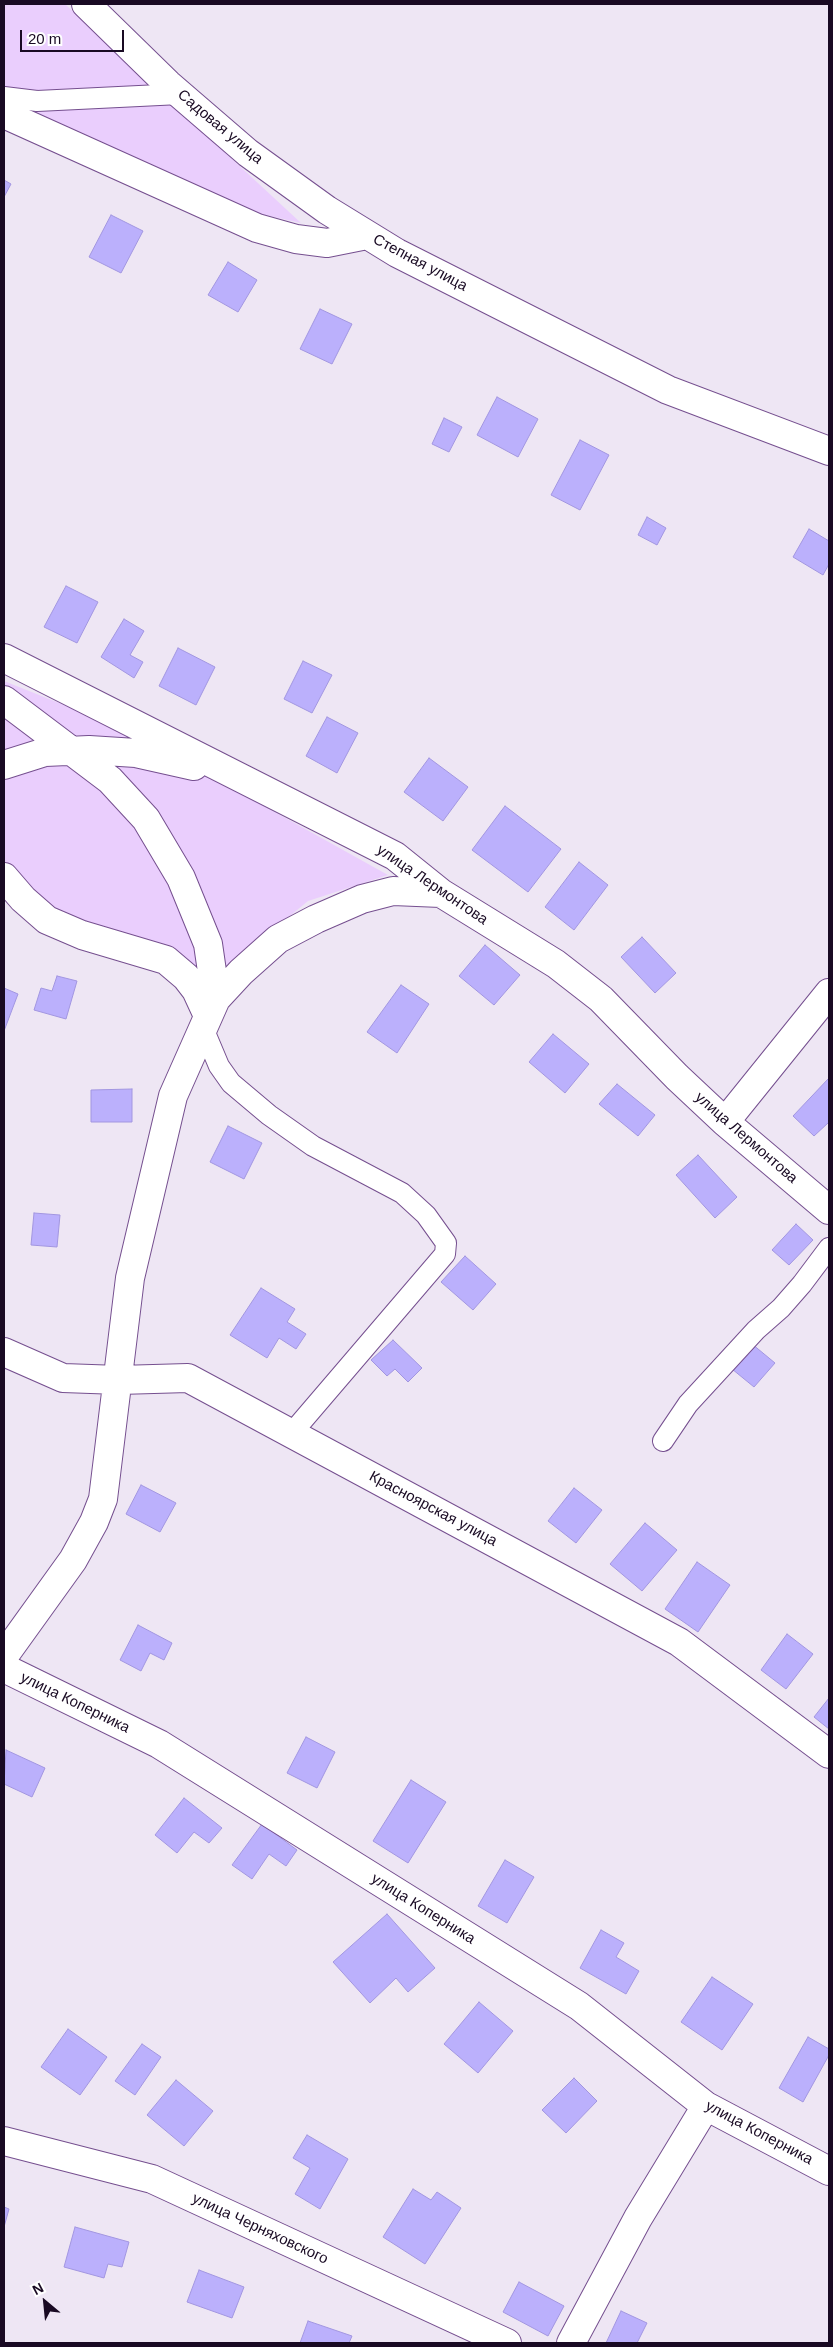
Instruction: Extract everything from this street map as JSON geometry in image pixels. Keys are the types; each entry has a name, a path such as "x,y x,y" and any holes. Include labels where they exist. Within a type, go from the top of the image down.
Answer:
{"street":[{"name":"Садовая улица","path":"86,4 180,94 248,153 327,210 367,235"},
{"name":"Степная улица","path":"4,114 257,228 296,239 327,243 367,235 397,253 668,390 829,451"},
{"name":"улица Лермонтова","path":"4,658 395,856 441,893 556,964 593,994 726,1122 829,1210"},
{"path":"4,700 73,750 110,780 146,819 181,878 208,944 209,1015"},
{"path":"4,765 45,752 73,750 136,753 178,761 245,780"},
{"path":"4,877 23,899 47,920 82,935 166,960 186,977 196,990 209,1015"},
{"path":"4,1656 73,1560 94,1522 103,1499 130,1278 173,1096 209,1015 241,972 278,939 316,919 362,899 393,892 441,893"},
{"path":"726,1122 829,993"},
{"name":"Красноярская улица","path":"4,1352 63,1378 119,1380 188,1378 679,1642 829,1754"},
{"name":"улица Коперника","path":"4,1668 159,1744 580,2006 706,2106 829,2171"},
{"path":"571,2343 638,2218 706,2106"},
{"name":"улица Черняховского","path":"4,2141 152,2179 507,2343"}],"lane":[{"path":"4,97 37,101 180,94"},
{"path":"209,1015 219,1066 231,1083 268,1115 313,1146 402,1193 426,1215 446,1243 445,1254 291,1434"},
{"path":"663,1441 688,1404 724,1363 792,1296 829,1248"}],"shaded area":[{"path":"4,4 65,4 301,223 252,212 4,101"},
{"path":"4,681 129,731 388,875 308,901 234,962 196,977 165,945 95,927 49,905 4,861"}],"building":[{"path":"4,180 11,184 4,197"},
{"path":"111,215 143,231 121,273 89,257"},
{"path":"228,262 257,280 238,312 208,295"},
{"path":"320,309 352,324 332,364 300,349"},
{"path":"497,397 538,419 518,457 477,435"},
{"path":"444,418 462,427 449,452 432,444"},
{"path":"580,440 609,455 580,510 551,495"},
{"path":"647,517 666,528 657,545 638,535"},
{"path":"809,529 829,541 829,564 823,575 793,557"},
{"path":"66,586 98,602 77,643 44,627"},
{"path":"124,619 144,631 130,655 143,662 134,678 101,657"},
{"path":"178,648 215,667 196,705 159,686"},
{"path":"303,661 332,675 312,713 284,699"},
{"path":"327,717 358,733 337,773 306,756"},
{"path":"429,758 468,787 443,821 404,792"},
{"path":"505,806 561,849 528,892 472,850"},
{"path":"579,862 608,885 574,930 545,907"},
{"path":"642,937 676,973 655,993 621,957"},
{"path":"485,945 520,975 494,1005 459,976"},
{"path":"57,976 77,981 66,1019 34,1010 41,988 52,991"},
{"path":"401,985 429,1004 397,1053 367,1032"},
{"path":"4,988 18,994 4,1031"},
{"path":"553,1034 589,1064 565,1093 529,1062"},
{"path":"829,1078 829,1124 814,1136 793,1116"},
{"path":"617,1084 655,1115 638,1136 599,1104"},
{"path":"132,1089 132,1122 91,1122 91,1090"},
{"path":"228,1126 262,1143 244,1179 210,1162"},
{"path":"698,1155 737,1197 715,1218 676,1175"},
{"path":"34,1213 60,1215 57,1247 31,1245"},
{"path":"796,1224 813,1240 789,1265 772,1250"},
{"path":"465,1256 496,1284 473,1310 441,1282"},
{"path":"261,1288 295,1309 287,1322 306,1334 296,1349 279,1338 267,1358 230,1335"},
{"path":"393,1340 422,1368 408,1382 395,1369 387,1376 371,1360"},
{"path":"752,1344 775,1363 754,1387 732,1369"},
{"path":"141,1485 176,1503 160,1532 126,1514"},
{"path":"574,1488 602,1510 576,1543 548,1521"},
{"path":"645,1523 677,1550 642,1591 610,1564"},
{"path":"697,1562 730,1585 698,1632 665,1609"},
{"path":"138,1625 172,1643 164,1660 150,1653 141,1671 120,1660"},
{"path":"787,1634 813,1654 786,1689 761,1670"},
{"path":"829,1698 829,1729 814,1717"},
{"path":"306,1737 335,1752 317,1788 287,1773"},
{"path":"6,1750 45,1768 32,1797 4,1784"},
{"path":"411,1780 446,1802 408,1863 373,1841"},
{"path":"184,1798 222,1828 209,1843 194,1832 177,1853 155,1835"},
{"path":"262,1824 297,1850 286,1866 269,1854 252,1879 232,1865"},
{"path":"505,1860 534,1877 507,1923 478,1906"},
{"path":"387,1914 435,1968 408,1992 396,1978 370,2003 333,1962"},
{"path":"601,1930 624,1943 616,1957 639,1971 626,1994 580,1968"},
{"path":"712,1977 753,2004 722,2050 681,2022"},
{"path":"479,2002 513,2031 478,2073 444,2044"},
{"path":"68,2029 107,2057 80,2095 41,2067"},
{"path":"808,2037 829,2049 829,2055 803,2102 779,2088"},
{"path":"142,2044 161,2057 135,2095 115,2081"},
{"path":"574,2078 597,2101 566,2133 542,2110"},
{"path":"176,2080 213,2111 184,2146 147,2115"},
{"path":"307,2135 348,2159 320,2209 295,2194 310,2168 293,2158"},
{"path":"413,2189 431,2200 437,2192 461,2208 425,2264 383,2237"},
{"path":"4,2207 9,2209 4,2227"},
{"path":"75,2227 129,2242 122,2267 108,2264 104,2278 64,2267"},
{"path":"199,2270 244,2287 232,2318 187,2302"},
{"path":"519,2282 564,2306 548,2336 503,2312"},
{"path":"621,2311 647,2323 637,2343 606,2343"},
{"path":"308,2321 352,2336 349,2343 300,2343"}]}
